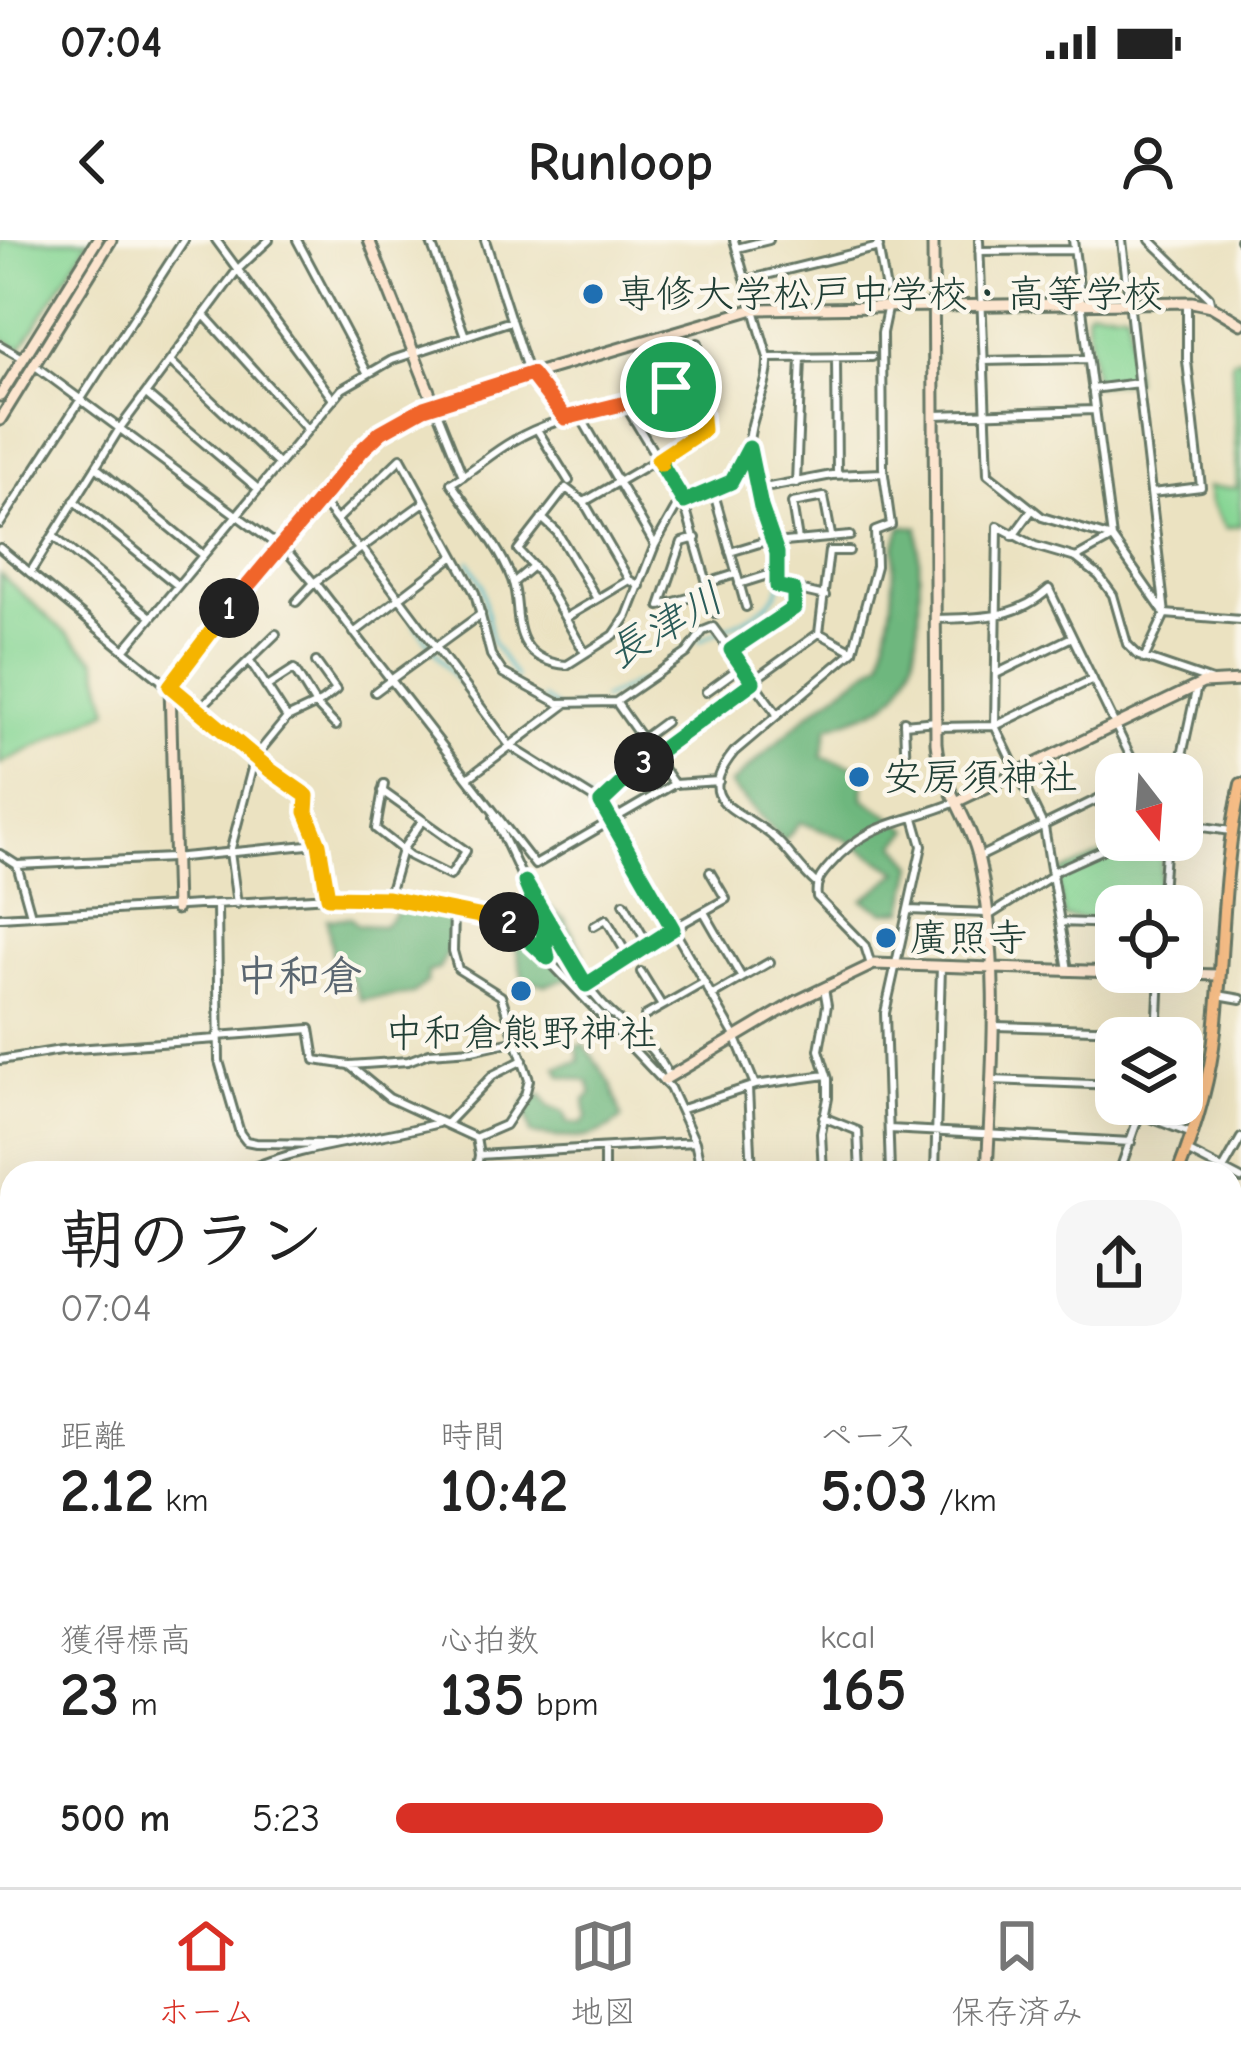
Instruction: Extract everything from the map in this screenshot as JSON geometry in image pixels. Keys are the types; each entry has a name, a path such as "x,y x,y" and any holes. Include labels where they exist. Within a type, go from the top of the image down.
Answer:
{"highway":[{"path":"1182,1161 1208,1076 1231,831 1240,789"}],"street":[{"path":"0,420 98,240"},
{"path":"0,396 29,362 111,240"},
{"path":"0,524 184,240"},
{"path":"216,240 332,398"},
{"path":"30,573 120,428 238,269 269,240"},
{"path":"297,240 367,372"},
{"path":"369,240 463,476"},
{"path":"430,240 465,336"},
{"path":"485,240 530,374 565,418"},
{"path":"699,385 671,387 565,418 515,439 451,483 483,527 513,583 520,628 530,650 567,665 614,634 677,506 731,482 749,448 760,388 769,372 735,244 770,240"},
{"path":"933,240 938,758 978,857 994,968 987,1161"},
{"path":"979,240 988,474 1054,521 1112,538"},
{"path":"1122,240 1166,614 1144,659"},
{"path":"1150,240 1209,297 1211,306"},
{"path":"746,280 878,244 886,290"},
{"path":"980,251 1073,245 1112,538 1166,614"},
{"path":"1152,493 1201,487 1187,361 1187,302"},
{"path":"176,909 170,686 278,546 381,432 434,404 754,309 1187,302 1211,306 1241,324"},
{"path":"817,884 775,837 723,806 718,781 734,752 854,651 876,566 875,531 891,525 883,473 882,333 887,307"},
{"path":"204,315 306,428"},
{"path":"125,650 332,398 367,372 511,321"},
{"path":"584,502 701,434 698,343"},
{"path":"0,345 278,546"},
{"path":"836,357 837,474"},
{"path":"768,358 872,358"},
{"path":"796,483 801,358"},
{"path":"983,361 1088,359"},
{"path":"170,361 277,463"},
{"path":"1092,389 1138,383"},
{"path":"146,394 256,488"},
{"path":"624,403 684,502 716,614"},
{"path":"935,415 1095,410"},
{"path":"579,414 655,545"},
{"path":"538,431 569,481"},
{"path":"749,448 780,570 777,586 825,596"},
{"path":"337,520 401,458 475,593 491,655 503,673 566,704 616,703 687,652 707,627 713,627 777,714"},
{"path":"96,467 202,554"},
{"path":"764,488 837,474 883,473"},
{"path":"585,653 533,566 518,550 566,488 584,502 629,580 640,586"},
{"path":"713,490 746,607"},
{"path":"798,540 792,503 824,497 831,535"},
{"path":"320,499 510,746 601,803 735,1036 751,1087 752,1161"},
{"path":"74,501 177,585"},
{"path":"296,602 315,582 423,503"},
{"path":"1013,536 1032,509"},
{"path":"542,518 557,532 597,599"},
{"path":"1068,970 1044,826 995,726 998,526 1076,558 1106,583 1127,644 1144,659 1212,681 1241,681"},
{"path":"53,536 151,616"},
{"path":"774,543 850,536"},
{"path":"696,538 682,542 660,606 710,592"},
{"path":"1076,558 1112,538"},
{"path":"730,552 763,542"},
{"path":"0,548 307,796 328,897"},
{"path":"601,803 653,753 819,633 829,551 849,551"},
{"path":"291,556 535,865 674,784 718,781"},
{"path":"354,633 454,556"},
{"path":"513,583 533,566"},
{"path":"707,583 736,574"},
{"path":"739,584 771,574"},
{"path":"565,618 629,580"},
{"path":"936,619 996,617 1036,600 1049,589 1132,753"},
{"path":"731,650 794,608 794,590"},
{"path":"375,692 481,614"},
{"path":"1166,614 1241,620"},
{"path":"819,633 854,651"},
{"path":"198,710 276,634"},
{"path":"996,674 1072,637"},
{"path":"249,660 287,718"},
{"path":"236,904 230,852 255,757 287,718 336,690 316,662"},
{"path":"706,692 742,666"},
{"path":"266,687 294,669 316,705 336,726"},
{"path":"906,772 902,723 995,726 1093,679"},
{"path":"871,965 865,946 817,897 817,884 856,838 877,826 956,802 1212,681"},
{"path":"1182,753 1197,686"},
{"path":"616,703 674,784"},
{"path":"467,778 566,704"},
{"path":"643,739 665,722"},
{"path":"383,788 422,820 466,851 450,876 402,850 376,829 383,788"},
{"path":"978,857 1095,800"},
{"path":"490,808 540,918 548,958"},
{"path":"890,1161 885,1013 922,847 914,818"},
{"path":"388,898 402,850 422,820"},
{"path":"1203,827 1231,831"},
{"path":"0,854 17,866 319,844"},
{"path":"909,910 986,915 1053,873 1095,853"},
{"path":"17,866 31,916"},
{"path":"586,985 647,943 726,899 710,872"},
{"path":"525,882 602,1006 659,1054 699,1161"},
{"path":"0,917 328,897 388,898 514,924 666,1079"},
{"path":"624,903 647,943"},
{"path":"217,906 217,1037 226,1088 246,1141 350,1144 444,1123 493,1076 523,1060"},
{"path":"704,912 742,978"},
{"path":"349,1065 389,1098 476,1138 505,1126 514,1115 529,1080 518,1040 501,996 458,969 453,951 454,913"},
{"path":"594,926 606,920 628,956"},
{"path":"1060,922 1095,923"},
{"path":"711,997 770,962"},
{"path":"666,1079 735,1036 871,965 1095,971"},
{"path":"935,1161 941,966"},
{"path":"641,972 662,1006"},
{"path":"1203,974 1218,975"},
{"path":"645,1016 703,982"},
{"path":"823,1161 828,1098 820,1050 827,1005 824,988"},
{"path":"1218,995 1241,999"},
{"path":"994,1026 1095,1032"},
{"path":"0,1060 62,1050 310,1029 315,1060 349,1065 408,1061 518,1040"},
{"path":"682,1109 751,1087 826,1075"},
{"path":"991,1079 1095,1083"},
{"path":"823,1117 858,1131 859,1161"},
{"path":"1124,1161 1136,1125"},
{"path":"1169,1125 1192,1134"},
{"path":"889,1129 1131,1142"},
{"path":"476,1138 478,1161"},
{"path":"479,1155 695,1142"},
{"path":"281,1161 331,1144"},
{"path":"604,1150 604,1161"},
{"path":"1186,1151 1204,1161"}],"green space":[{"path":"0,240 89,240 21,349 0,337"},
{"path":"1090,309 1127,311 1134,381 1095,385 1086,313"},
{"path":"1241,357 1241,525 1226,528 1208,487 1237,488 1232,361"},
{"path":"902,526 918,527 919,619 911,666 889,701 828,727 822,757 864,769 863,798 910,830 896,844 914,865 904,910 885,912 863,900 899,872 843,838 800,822 784,841 730,785 811,712 882,660 895,546"},
{"path":"0,574 96,660 109,710 0,764"},
{"path":"1095,858 1161,861 1160,885 1095,885 1095,919 1064,917 1057,875"},
{"path":"540,904 565,920 584,954 577,960 594,995 573,977 546,985 523,979 516,947 496,935 495,926 522,934 544,924"},
{"path":"401,908 451,917 449,948 439,969 428,972 427,982 413,994 361,1000 348,973 333,959 327,919 351,918 357,925 383,926"},
{"path":"584,1044 611,1084 622,1118 590,1136 531,1134 524,1103 541,1094 549,1106 564,1112 568,1123 582,1124 587,1118 585,1100 592,1093 588,1081 561,1076 557,1067 580,1061 577,1046"}],"waterway":[{"name":"長津川","path":"699,641 747,618 773,598 783,569 779,549"},
{"path":"469,561 482,584 492,642 516,678"},
{"path":"413,622 461,686"},
{"name":"長津川","path":"669,661 686,649"},
{"name":"長津川","path":"602,699 642,680"},
{"name":"長津川","path":"543,698 562,712 581,706"},
{"path":"510,751 595,804"}],"place":[{"name":"専修大学松戸中学校・高等学校","path":"593,294"},
{"name":"安房須神社","path":"859,777"},
{"name":"廣照寺","path":"886,938"},
{"name":"中和倉熊野神社","path":"521,991"}],"district":[{"name":"中和倉","path":"299,976"}],"route":[{"path":"531,374 565,418 671,387 699,385 703,430 658,460 684,502 731,482 749,448 756,490 777,553 777,586 794,590 794,608 731,650 753,682 653,753 601,803 673,929 586,985 525,882 540,918 548,958 521,930 505,921 388,898 328,897 319,844 306,812 307,796 170,686 172,681 278,546 362,450 398,421 434,404 531,374"}]}
